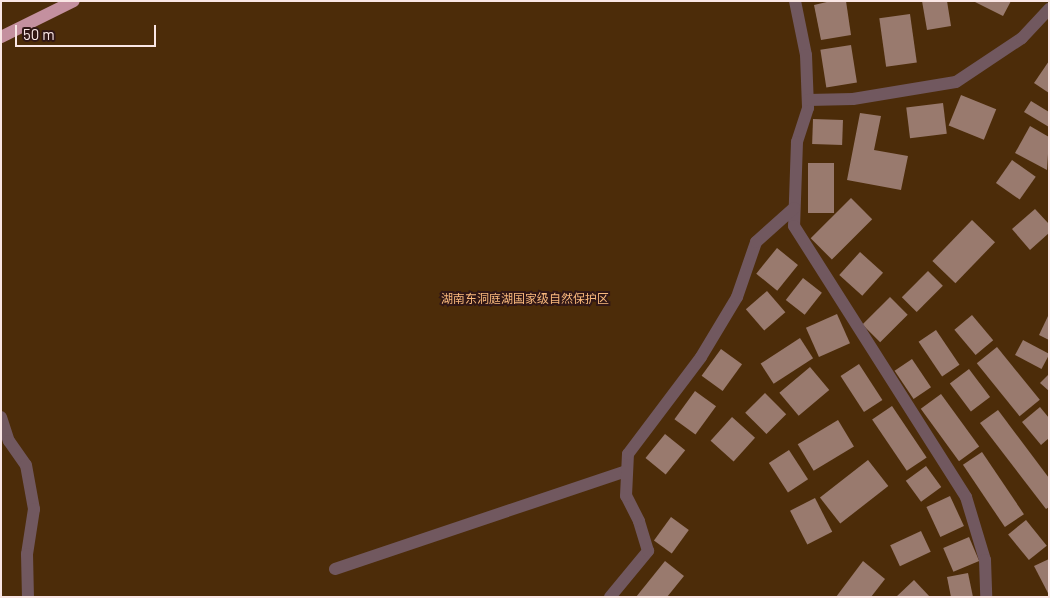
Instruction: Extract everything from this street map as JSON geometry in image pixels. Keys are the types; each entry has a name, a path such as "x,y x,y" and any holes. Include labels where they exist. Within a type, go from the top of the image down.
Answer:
{"main road":[{"path":"1,37 74,1"}],"street":[{"path":"795,1 806,55 808,100 797,142 794,226 966,497 985,560 986,597"},
{"path":"808,100 853,99 956,82 1022,38 1049,9"},
{"path":"610,597 648,551 640,521 626,496 628,454 700,357 737,297 756,242 794,208"},
{"path":"1,417 9,441 26,465 34,509 27,554 28,597"},
{"path":"335,569 626,471"}],"green space":[{"name":"湖南东洞庭湖国家级自然保护区","path":"1,1 1049,1 1049,597 1,597"}],"building":[{"path":"831,1 846,1 851,35 821,40 814,5"},
{"path":"922,1 947,1 951,26 927,30"},
{"path":"973,1 1011,1 1003,16"},
{"path":"910,14 917,63 886,67 879,18"},
{"path":"851,45 857,83 826,87 820,50"},
{"path":"1049,61 1049,93 1034,83"},
{"path":"961,95 996,109 984,140 949,126"},
{"path":"1031,101 1049,112 1049,127 1024,112"},
{"path":"943,103 947,134 910,138 906,108"},
{"path":"860,113 881,116 874,150 908,156 901,190 847,180"},
{"path":"813,119 843,120 842,145 812,144"},
{"path":"1030,126 1049,137 1047,170 1015,153"},
{"path":"1012,160 1036,177 1020,200 996,183"},
{"path":"808,163 834,163 834,213 808,213"},
{"path":"851,198 872,219 832,260 811,238"},
{"path":"1035,209 1049,224 1049,233 1030,250 1012,229"},
{"path":"972,220 995,242 955,283 932,261"},
{"path":"777,248 798,265 777,291 756,274"},
{"path":"860,252 883,273 862,296 839,275"},
{"path":"928,271 943,286 917,312 902,297"},
{"path":"803,278 822,293 805,315 786,300"},
{"path":"767,291 785,312 764,331 746,309"},
{"path":"890,297 908,315 880,342 862,325"},
{"path":"837,314 850,343 819,357 806,328"},
{"path":"1049,314 1049,340 1039,335"},
{"path":"972,315 993,340 976,355 954,330"},
{"path":"936,330 959,365 942,377 919,342"},
{"path":"800,338 813,358 774,384 761,364"},
{"path":"1023,340 1049,354 1042,369 1015,355"},
{"path":"997,347 1040,400 1020,416 977,363"},
{"path":"721,349 742,364 723,391 702,376"},
{"path":"912,359 931,387 914,399 895,371"},
{"path":"859,364 882,400 864,412 841,376"},
{"path":"810,367 829,390 799,416 779,393"},
{"path":"969,369 990,397 971,411 950,383"},
{"path":"1049,374 1049,391 1040,383"},
{"path":"695,391 716,406 695,435 674,419"},
{"path":"765,393 786,414 766,434 745,413"},
{"path":"941,394 979,447 959,461 921,409"},
{"path":"892,406 927,457 907,471 872,419"},
{"path":"1040,407 1049,418 1049,438 1041,445 1022,422"},
{"path":"998,410 1049,478 1049,507 1046,509 980,423"},
{"path":"732,417 755,438 734,462 711,441"},
{"path":"838,420 854,447 814,471 798,444"},
{"path":"665,434 685,450 666,474 645,458"},
{"path":"789,450 808,479 788,492 769,463"},
{"path":"982,452 1024,514 1005,527 963,465"},
{"path":"868,460 888,486 840,524 820,498"},
{"path":"926,466 941,487 921,502 906,481"},
{"path":"950,496 964,526 940,537 926,507"},
{"path":"815,498 832,532 807,545 790,511"},
{"path":"671,517 689,530 672,553 654,540"},
{"path":"1026,520 1047,546 1029,560 1008,534"},
{"path":"921,531 931,552 900,566 890,545"},
{"path":"969,537 979,561 953,572 943,548"},
{"path":"1049,559 1049,595 1034,566"},
{"path":"665,561 684,576 667,597 636,597"},
{"path":"863,561 885,579 871,597 836,597"},
{"path":"968,573 973,597 951,597 947,577"},
{"path":"914,580 930,597 896,597"}]}
